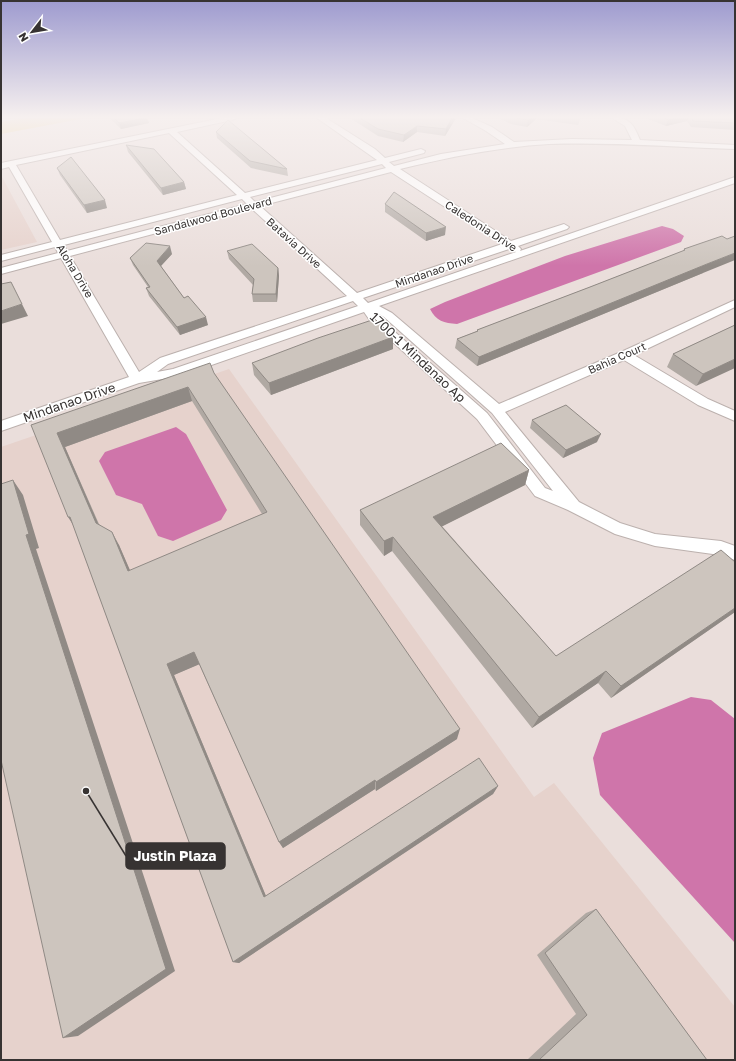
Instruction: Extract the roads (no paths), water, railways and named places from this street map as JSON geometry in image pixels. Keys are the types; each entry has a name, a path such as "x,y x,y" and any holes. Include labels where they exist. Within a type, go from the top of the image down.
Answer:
{"street":[{"name":"Aloha Drive","path":"8,168 65,254 137,379"},
{"name":"Batavia Drive","path":"211,168 366,307"},
{"name":"Sandalwood Boulevard","path":"1,258 353,168"},
{"name":"Sandalwood Boulevard","path":"1,271 399,168"},
{"name":"Caledonia Drive","path":"393,169 522,253"},
{"path":"608,212 735,169"},
{"path":"714,177 732,183"},
{"name":"Mindanao Drive","path":"1,426 137,379 175,373 522,253 732,183"},
{"name":"Mindanao Drive","path":"137,379 164,361 578,222"},
{"name":"Bahia Court","path":"497,410 625,355 735,303"},
{"name":"1700-1 Mindanao Ap","path":"366,307 380,310 388,315 497,410 574,506"},
{"name":"1700-1 Mindanao Ap","path":"366,307 375,320 482,416 540,492 574,506 615,528 654,540 721,548 735,553"},
{"path":"625,355 703,402 735,416"}],"place":[{"name":"Justin Plaza","path":"86,791"}]}
